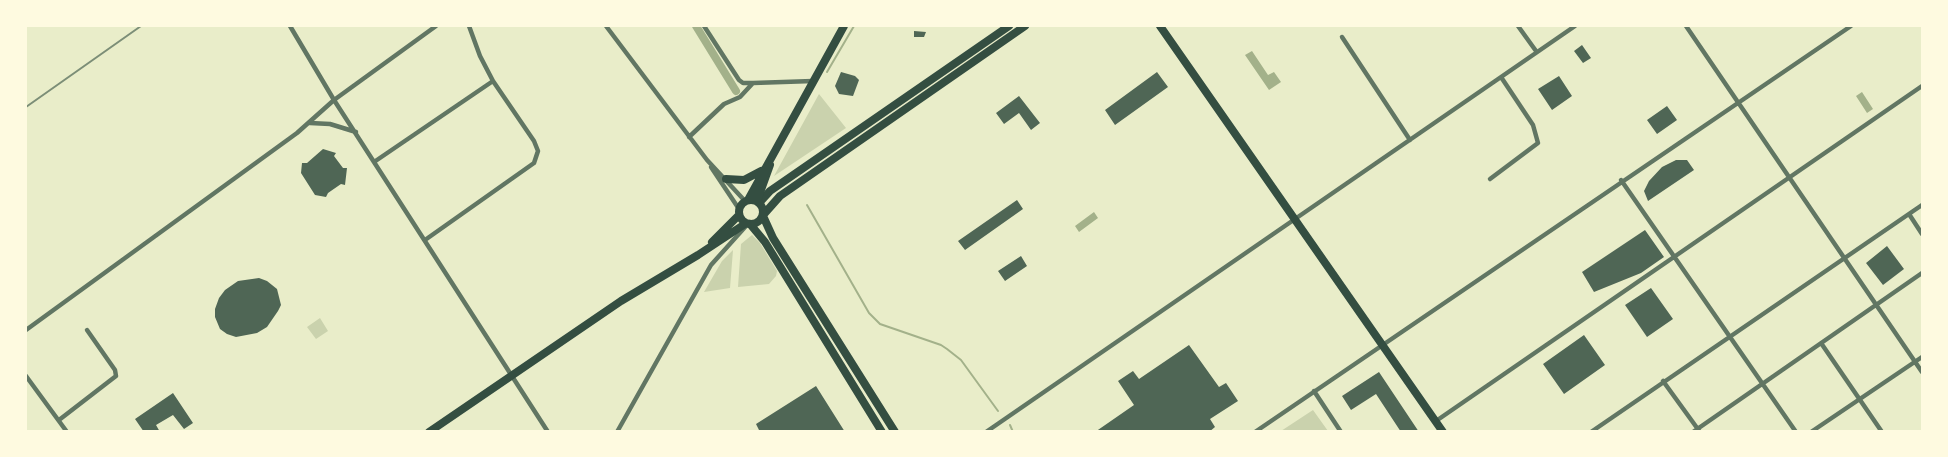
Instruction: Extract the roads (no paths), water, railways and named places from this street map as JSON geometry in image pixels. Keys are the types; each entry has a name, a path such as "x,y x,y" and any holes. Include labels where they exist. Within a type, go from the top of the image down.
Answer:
{"main road":[{"path":"844,26 771,161 758,202 774,238 895,432"},
{"path":"429,432 621,301 748,224 757,223 780,196 1025,26"},
{"path":"1160,26 1443,432"},
{"path":"758,202 1006,28 1007,38"},
{"path":"938,74 943,82"},
{"path":"726,179 744,180 771,161"},
{"path":"698,255 739,212 764,168"},
{"path":"747,200 758,202"},
{"path":"739,212 765,242 882,432"},
{"path":"874,418 883,414"}],"street":[{"path":"290,26 334,100 548,432"},
{"path":"26,330 310,123 334,100 436,26"},
{"path":"424,240 534,163 538,151 534,141 493,81 468,26"},
{"path":"606,26 707,160 747,200"},
{"path":"704,26 743,83 813,81"},
{"path":"1518,26 1536,51"},
{"path":"986,432 1575,26"},
{"path":"1686,26 1923,372"},
{"path":"1255,432 1621,180 1851,26"},
{"path":"1342,37 1410,140"},
{"path":"1490,179 1538,143 1533,125 1502,77"},
{"path":"374,162 493,81"},
{"path":"689,137 724,104 740,97 753,83"},
{"path":"1436,421 1923,86"},
{"path":"310,123 330,124 356,132"},
{"path":"707,160 719,183 739,212"},
{"path":"1621,180 1796,432"},
{"path":"1591,432 1923,205"},
{"path":"1909,214 1923,234"},
{"path":"617,432 711,265 748,224"},
{"path":"1663,381 1697,430 1923,273"},
{"path":"58,420 116,376 115,370 87,330"},
{"path":"1821,343 1881,432"},
{"path":"1811,432 1923,357"},
{"path":"26,376 67,432"},
{"path":"1314,392 1341,432"}],"waterway":[{"path":"696,26 736,91"},
{"path":"827,72 854,26"},
{"path":"807,205 869,313 880,324 947,349 961,360 998,411"},
{"path":"1010,425 1013,432"}],"railway":[{"path":"26,107 141,26"}]}
